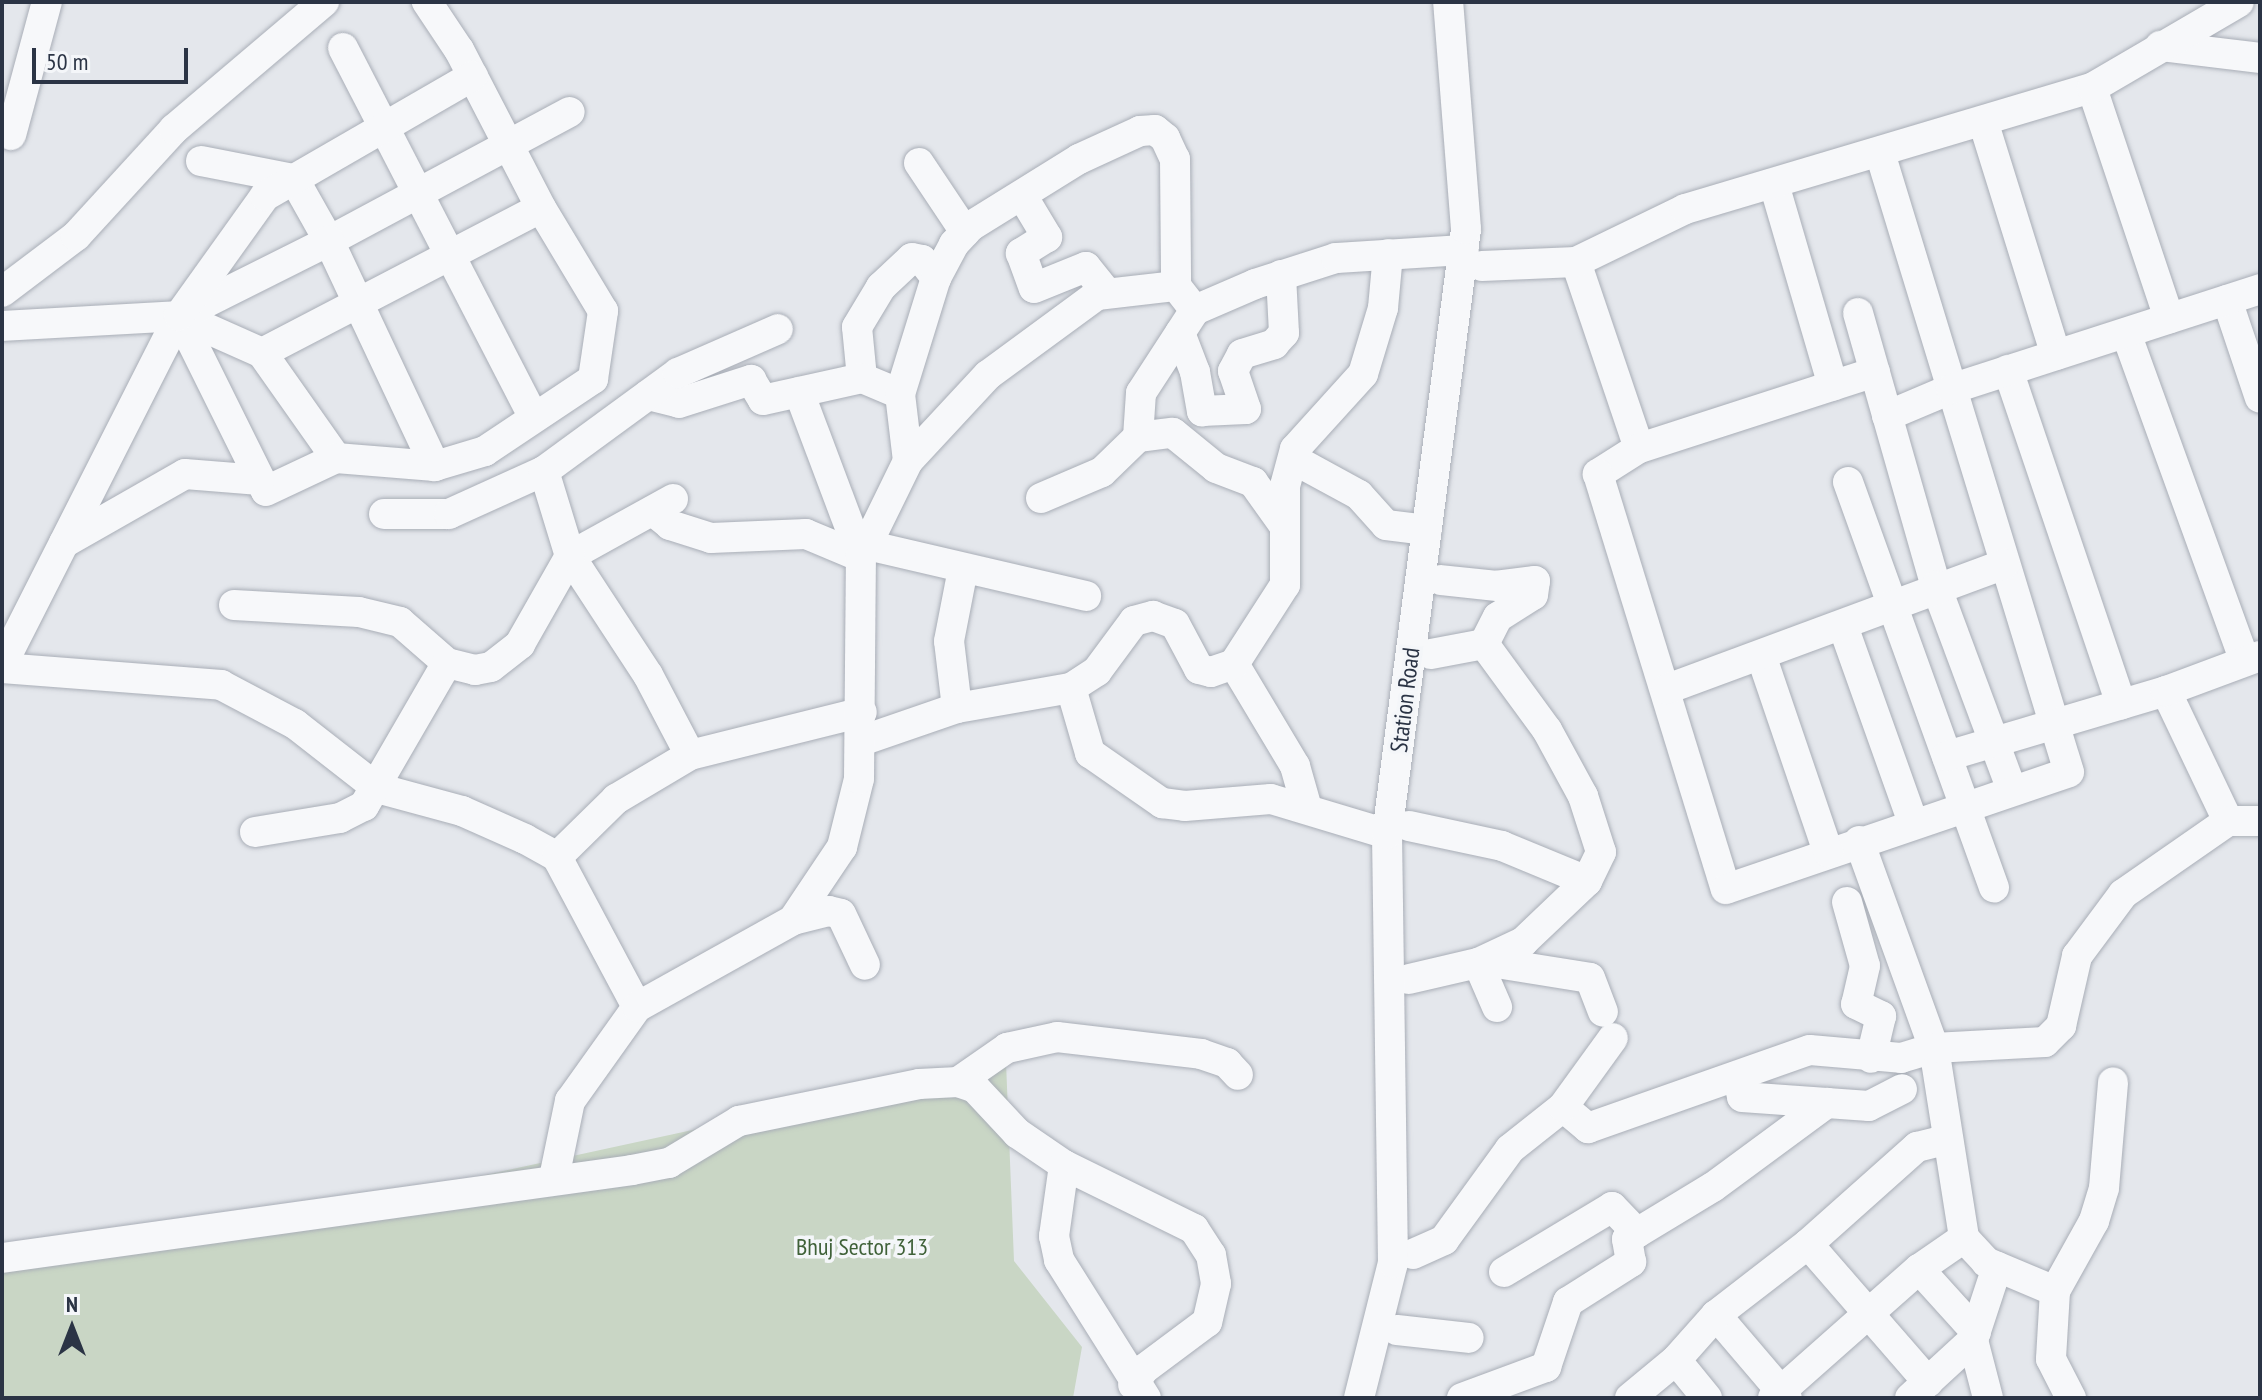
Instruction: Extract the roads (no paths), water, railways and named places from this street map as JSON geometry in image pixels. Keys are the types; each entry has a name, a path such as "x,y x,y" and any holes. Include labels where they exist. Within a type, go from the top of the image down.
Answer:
{"street":[{"path":"14,136 47,2"},
{"path":"2,292 76,236 174,129 324,2"},
{"path":"179,316 266,491 336,458 435,466 485,451 593,379 603,311 541,208 511,144 473,76 427,2"},
{"name":"Station Road","path":"1380,1398 1413,1254 1409,979 1398,830 1431,654 1441,580 1473,258 1448,2"},
{"name":"Station Road","path":"1359,1398 1393,1263 1398,830 1427,530 1473,258 1487,230 1468,2"},
{"path":"1138,437 1141,393 1188,322 1281,275 1336,258 1388,254 1576,262 1685,209 2092,88 2239,2"},
{"path":"2160,46 2260,58"},
{"path":"343,48 421,192 534,418"},
{"path":"473,76 387,129 265,196 179,316 2,666 221,685 295,724 377,788 462,811 557,857 637,1007"},
{"path":"2092,88 2169,318"},
{"path":"2,326 179,316 329,241 570,112"},
{"path":"1983,121 2056,355"},
{"path":"908,461 900,394 936,278 965,232 1079,159 1140,131 1155,130 1175,159 1176,286 1188,322 1202,411 1246,409 1233,371 1242,354 1274,344 1284,333 1281,275"},
{"path":"1875,372 1639,448 1598,474 1667,689 1726,889 1859,841 2069,772 1880,153"},
{"path":"201,161 294,179 360,304 435,466"},
{"path":"919,163 965,232"},
{"path":"1774,184 1833,386"},
{"path":"1023,197 1047,237 1021,253 1034,288 1086,267 1106,292"},
{"path":"262,353 541,208"},
{"path":"557,857 616,799 690,755 1071,688 1097,671 1134,621 1153,616 1175,624 1199,669 1211,672 1234,664 1285,585 1289,566 1283,524 1295,449 1363,374 1383,308 1388,254"},
{"path":"862,378 857,327 881,287 912,258 922,260 936,278"},
{"path":"1576,262 1639,448"},
{"path":"864,551 908,461 988,375 1106,292 1176,286"},
{"path":"1887,416 1951,389 2260,289"},
{"path":"2227,300 2260,398"},
{"path":"1858,313 1936,586 2012,790"},
{"path":"179,316 262,353 336,458"},
{"path":"384,514 449,514 544,471 678,373 778,329"},
{"path":"1947,756 2166,691 2253,658 2126,333"},
{"path":"2008,370 2121,704"},
{"path":"648,395 679,403 751,380 763,400 862,378 900,394"},
{"path":"793,920 842,847 859,779 864,551 799,392"},
{"path":"1041,498 1102,472 1138,437 1173,433 1216,468 1253,482 1283,524"},
{"path":"1293,459 1359,495 1386,525 1427,530"},
{"path":"544,471 570,556 648,675 690,755"},
{"path":"64,543 185,474 260,480"},
{"path":"1848,482 1994,887"},
{"path":"234,605 359,612 400,622 447,663 475,670 505,660 570,556 663,505 670,525 711,538 806,534 864,551 909,551 963,569 1086,596"},
{"path":"1667,689 1762,658 1936,586 2005,564"},
{"path":"957,708 949,641 963,569"},
{"path":"1441,580 1497,586 1535,581 1533,595 1498,617 1484,644"},
{"path":"1843,626 1913,823"},
{"path":"1431,654 1484,644"},
{"path":"1409,979 1481,962 1523,942 1587,881 1601,852 1583,796 1547,730 1484,644"},
{"path":"1762,658 1828,852"},
{"path":"255,832 340,818 364,806 447,663"},
{"path":"1234,664 1295,766 1306,805"},
{"path":"1071,688 1090,753 1137,780 1162,803 1185,806 1253,798 1306,805 1398,830 1502,846 1587,881"},
{"path":"2166,691 2228,821"},
{"path":"1563,1107 1588,1128 1645,1105 1738,1079 1810,1050 1871,1058 1901,1058 1934,1048 2029,1046 2055,1036 2077,956 2098,923 2123,894 2228,821 2260,821"},
{"path":"1859,841 1934,1048 1964,1238 1997,1267 2055,1291"},
{"path":"1847,902 1865,966 1856,1004 1881,1016 1871,1058"},
{"path":"554,1178 570,1101 637,1007 793,920 829,911 841,914 865,965"},
{"path":"1481,962 1497,1007"},
{"path":"1413,1254 1444,1240 1510,1149 1563,1107 1608,1025 1590,978 1481,962"},
{"path":"958,1082 1007,1048 1057,1037 1201,1054 1227,1063 1238,1075"},
{"path":"1738,1079 1742,1097 1869,1106 1902,1089"},
{"path":"2,1258 520,1187 554,1178 669,1163 739,1121 919,1084 958,1082 975,1088 1017,1133 1064,1165 1194,1229 1211,1255 1216,1284 1207,1322 1144,1369 1140,1391"},
{"path":"2071,1398 2051,1359 2055,1291 2094,1221 2104,1188 2113,1082"},
{"path":"1462,1398 1546,1367 1568,1302 1631,1262 1627,1239 1713,1187 1827,1103"},
{"path":"1630,1398 1676,1360 1716,1315 1808,1244 1917,1147 1948,1139"},
{"path":"1064,1165 1054,1236 1059,1260 1114,1344 1140,1391"},
{"path":"1504,1272 1612,1207 1637,1233"},
{"path":"1716,1315 1781,1396 1919,1269 1964,1238"},
{"path":"1808,1244 1866,1316 1919,1390 1975,1336 1997,1267"},
{"path":"1919,1269 1975,1336 1988,1398"},
{"path":"1397,1330 1469,1338"},
{"path":"1676,1360 1707,1398"}],"park label":[{"name":"Bhuj Sector 313","path":"862,1247"}]}
